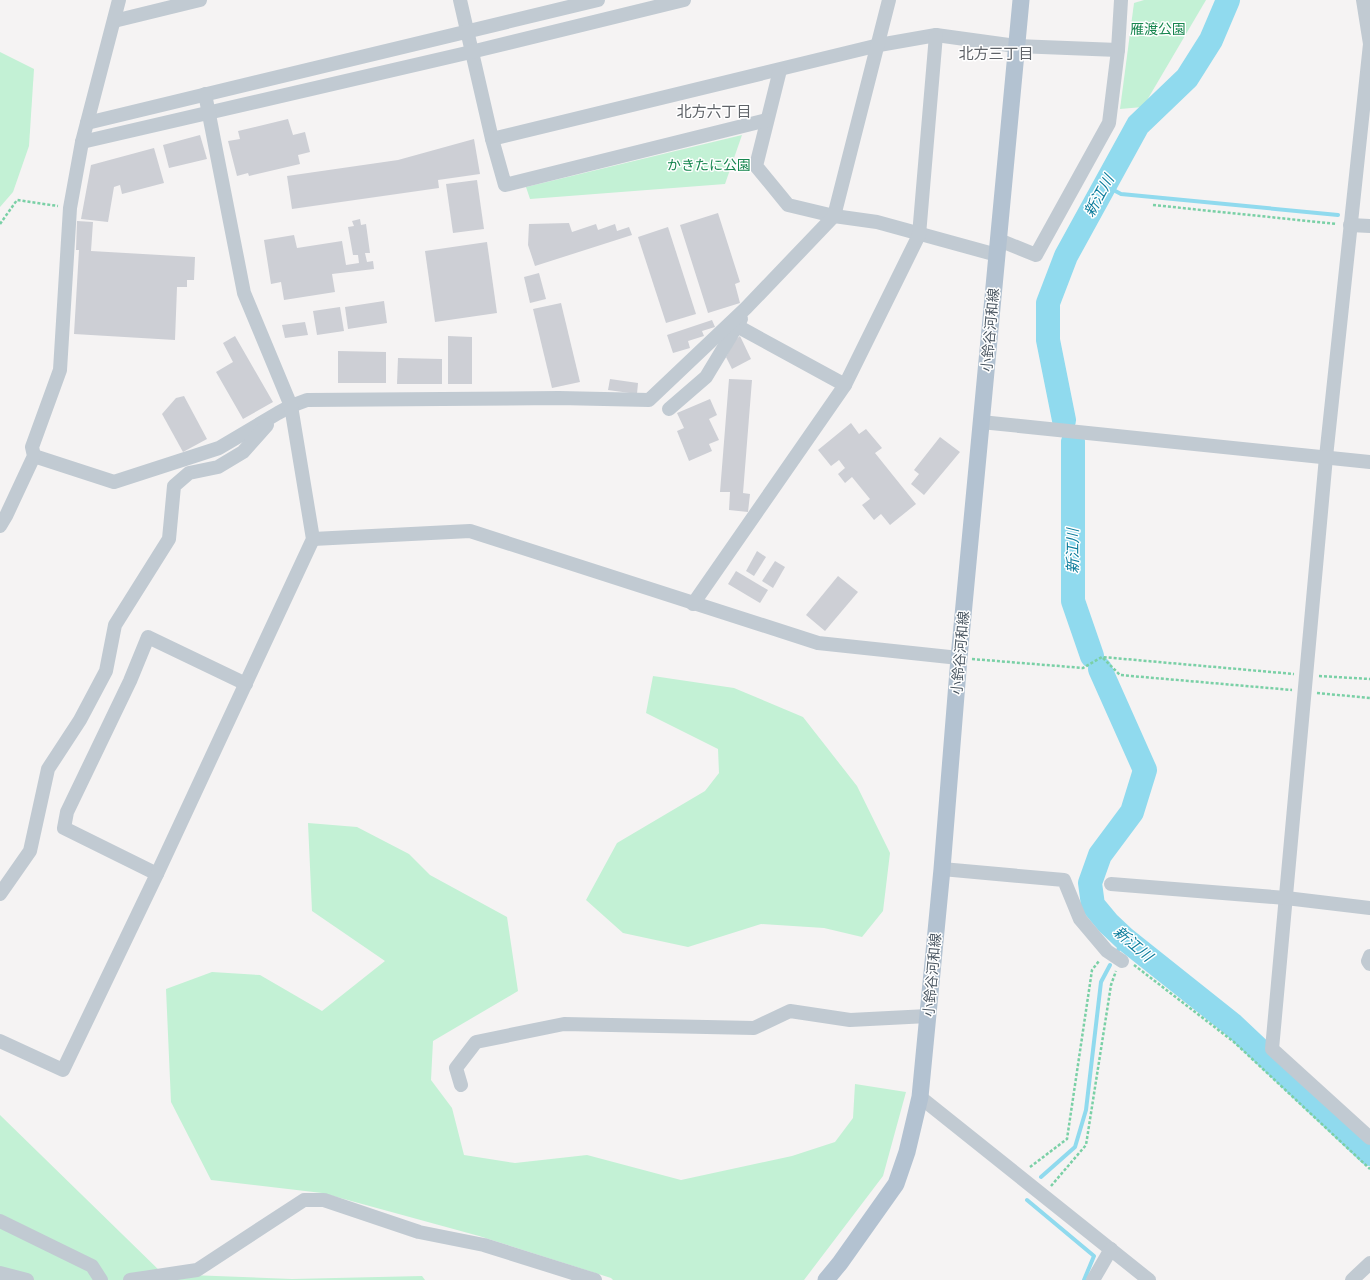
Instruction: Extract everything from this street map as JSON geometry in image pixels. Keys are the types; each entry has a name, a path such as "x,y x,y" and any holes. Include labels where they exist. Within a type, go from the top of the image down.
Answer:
{"main road":[{"name":"小鈴谷河和線","path":"826,1280 840,1263 896,1184 907,1152 920,1097 942,869 959,658 1020,0"}],"street":[{"path":"0,526 34,456 32,446 60,370 70,208 82,142 119,0"},
{"path":"114,21 200,0"},
{"path":"460,0 492,139 505,185 768,120"},
{"path":"87,123 598,0"},
{"path":"82,142 471,52 684,0"},
{"path":"34,456 114,482 219,448 278,413 307,400 559,398 649,400 746,308 834,216 879,45 889,0"},
{"path":"780,70 756,166 788,205 834,216 877,222 919,235 998,247 1036,255 1109,124 1118,50 1121,0"},
{"path":"1363,0 1370,44 1326,457 1272,1049 1370,1138"},
{"path":"492,139 879,45 936,35 1016,46 1118,50"},
{"path":"693,604 845,385 919,235 936,35"},
{"path":"0,1041 63,1070 157,874 313,539 291,406 244,293 205,94"},
{"path":"1350,225 1370,226"},
{"path":"669,409 706,377 737,326 746,308"},
{"path":"737,326 845,385"},
{"path":"0,894 30,851 48,769 80,720 106,671 115,625 168,539 174,486 189,473 218,467 243,452 278,413"},
{"path":"981,422 1370,462"},
{"path":"1343,459 1370,457"},
{"path":"313,539 470,531 818,643 959,658"},
{"path":"157,874 64,828 66,812 130,681 148,637 246,684"},
{"path":"942,869 1064,880 1080,919 1107,951 1122,961"},
{"path":"1111,884 1286,898 1370,908"},
{"path":"1370,956 1368,961 1370,964"},
{"path":"461,1085 456,1068 476,1042 564,1024 754,1028 790,1011 850,1020 928,1016"},
{"path":"920,1097 1149,1280"},
{"path":"130,1280 196,1270 304,1200 324,1200 419,1232 484,1245 595,1280"},
{"path":"0,1221 92,1266 101,1280"},
{"path":"1093,1280 1110,1250"},
{"path":"1352,1280 1370,1263"},
{"path":"0,1273 27,1280"}],"path":[{"path":"0,224 17,200 70,208"},
{"path":"1153,205 1350,225"},
{"path":"1102,657 1120,675 1370,698"},
{"path":"959,658 1082,668 1102,657 1306,675 1370,679"},
{"path":"1022,1178 1028,1169 1067,1139 1092,970 1107,951"},
{"path":"1042,1195 1086,1145 1111,985 1114,974 1122,961 1128,960 1234,1042 1370,1169"}],"green space":[{"name":"雁渡公園","path":"1144,0 1206,0 1143,107 1120,109 1134,3"},
{"path":"0,52 34,69 29,146 13,192 0,207"},
{"name":"かきたに公園","path":"742,135 725,184 530,199 526,187"},
{"path":"653,676 734,688 803,717 857,786 890,853 883,911 862,937 824,928 761,924 688,947 623,933 586,900 617,843 705,791 719,773 718,749 646,713"},
{"path":"308,823 357,827 409,854 430,875 507,917 518,991 433,1041 431,1080 452,1108 464,1155 515,1163 587,1155 681,1180 792,1156 835,1142 853,1118 855,1084 906,1092 883,1176 804,1280 613,1280 611,1278 479,1236 322,1193 211,1180 171,1102 166,989 212,972 260,975 322,1011 385,961 312,911"},
{"path":"0,1115 163,1274 292,1279 422,1276 425,1280 0,1280"}],"building":[{"path":"288,119 293,135 305,132 310,152 298,155 300,164 249,176 248,173 237,176 228,141 240,139 238,131"},
{"path":"200,135 207,159 169,168 163,145"},
{"path":"474,139 480,174 438,180 439,188 292,209 287,176 398,160"},
{"path":"154,148 164,183 122,194 120,185 114,187 108,222 81,219 91,165"},
{"path":"477,180 484,229 453,233 446,184"},
{"path":"718,213 740,282 735,284 740,303 708,313 680,225"},
{"path":"360,219 361,225 366,224 370,253 365,253 367,262 373,261 374,269 332,274 335,292 284,300 281,282 271,284 264,240 294,235 297,248 342,241 346,265 359,263 358,255 353,255 348,227 354,226 352,221"},
{"path":"77,221 93,222 91,251 195,257 194,280 187,280 187,287 177,287 175,340 74,334 79,250 76,250"},
{"path":"569,223 572,232 596,224 598,230 615,224 617,231 629,227 632,235 535,266 528,245 529,224"},
{"path":"668,227 696,314 666,323 638,237"},
{"path":"487,242 497,313 435,322 425,251"},
{"path":"539,273 546,299 530,303 524,277"},
{"path":"384,301 387,323 348,329 345,307"},
{"path":"561,303 580,382 552,388 533,309"},
{"path":"340,307 344,331 317,335 313,311"},
{"path":"712,320 715,327 702,331 704,336 688,341 690,348 673,353 667,335"},
{"path":"305,322 308,335 285,338 282,325"},
{"path":"235,336 273,402 243,419 216,372 233,362 223,343"},
{"path":"448,336 472,337 472,384 448,384"},
{"path":"740,336 751,359 732,369 726,357 735,340"},
{"path":"338,351 386,352 386,383 338,383"},
{"path":"398,358 442,359 442,384 397,384"},
{"path":"610,379 638,383 637,394 608,390"},
{"path":"729,379 752,380 743,493 750,494 748,512 729,510 730,492 720,492"},
{"path":"184,396 207,439 183,452 162,414 176,398"},
{"path":"710,399 717,415 709,419 719,440 709,444 712,451 689,461 677,431 684,428 677,413"},
{"path":"851,423 859,434 866,429 882,448 875,453 916,504 890,525 881,514 874,520 862,505 870,499 852,477 845,483 838,474 845,468 839,460 831,466 818,450"},
{"path":"940,437 960,452 924,495 911,484 919,474 914,470"},
{"path":"757,551 766,557 754,576 746,571"},
{"path":"775,561 785,567 773,588 762,581"},
{"path":"736,571 768,590 760,603 728,584"},
{"path":"838,576 858,592 825,631 806,615"}],"waterway":[{"name":"新江川","path":"1064,420 1048,340 1048,303 1066,256 1138,125 1187,78 1211,40 1228,0"},
{"path":"1104,185 1121,194 1338,215"},
{"name":"新江川","path":"1073,442 1073,601 1092,656"},
{"name":"新江川","path":"1100,669 1145,770 1132,812 1100,855 1090,883 1093,905 1108,923 1125,939 1233,1025 1370,1154"},
{"path":"1118,950 1125,939"},
{"path":"1041,1177 1075,1147 1086,1110 1101,982 1110,965"},
{"path":"1027,1200 1094,1256 1084,1280"}],"district":[{"name":"北方三丁目","path":"996,54"},
{"name":"北方六丁目","path":"714,112"}]}
